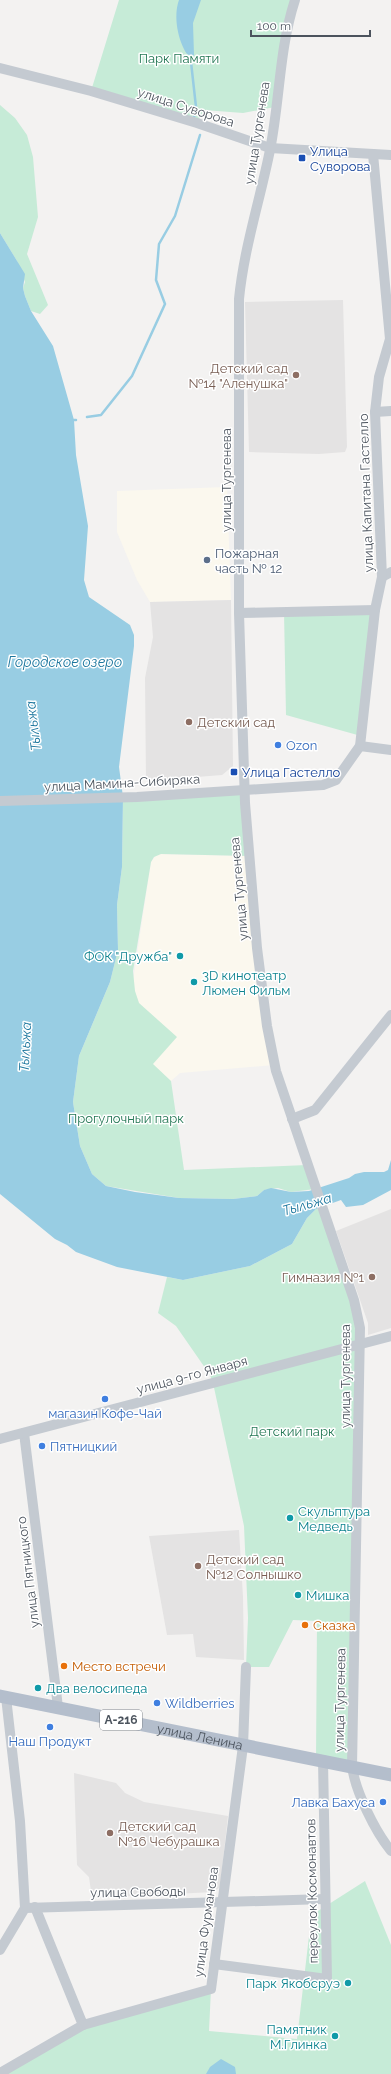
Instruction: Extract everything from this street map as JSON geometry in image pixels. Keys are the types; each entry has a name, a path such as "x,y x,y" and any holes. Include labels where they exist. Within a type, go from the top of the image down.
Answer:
{"main road":[{"name":"улица Ленина","path":"3,1696 243,1746 352,1766"},
{"name":"А-216","path":"352,1766 391,1775"}],"street":[{"name":"улица Тургенева","path":"295,0 286,26 270,148 241,275 239,299 239,613 244,790 257,948 267,1026 276,1071 354,1300 360,1328 352,1766 358,1789 365,1805 391,1850"},
{"name":"улица Суворова","path":"0,68 98,94 270,148 391,155"},
{"name":"улица Капитана Гастелло","path":"244,790 323,785 336,780 360,746 375,610 382,577 375,412 380,377 390,339 373,154"},
{"path":"375,412 391,411"},
{"path":"382,577 391,572"},
{"path":"239,613 375,610"},
{"path":"360,746 391,750"},
{"name":"улица Мамина-Сибиряка","path":"0,801 137,797 244,790"},
{"path":"292,1119 315,1110 391,1015"},
{"name":"улица 9-го Января","path":"0,1439 391,1336"},
{"name":"улица Пятницкого","path":"24,1433 58,1707"},
{"name":"улица Фурманова","path":"83,2025 210,1989 223,1903 243,1746 246,1667"},
{"path":"0,1950 25,1908 20,1821 3,1696"},
{"name":"переулок Космонавтов","path":"214,1964 327,1979 323,1760"},
{"name":"улица Свободы","path":"25,1908 325,1899"},
{"path":"0,2073 83,2025 35,1908"}],"shaded area":[{"name":"Детский сад №14 \"Аленушка\"","path":"343,300 347,447 345,452 319,454 249,452 245,302"},
{"name":"Пожарная часть № 12","path":"227,487 231,600 150,602 137,580 117,532 117,491"},
{"name":"Детский сад","path":"231,600 233,766 222,775 146,781 145,678 153,637 150,602"},
{"path":"157,854 249,856 274,1065 180,1073 171,1081 152,1064 151,1015 139,1003 133,981 151,862"},
{"name":"Гимназия №1","path":"391,1209 391,1328 368,1335 368,1323 336,1231"},
{"name":"Детский сад №12 Солнышко","path":"239,1530 243,1597 244,1660 196,1657 193,1634 167,1635 149,1536"},
{"path":"74,1773 116,1783 125,1793 144,1802 228,1816 220,1887 214,1892 92,1898 89,1877 77,1865"}],"green space":[{"name":"Парк Памяти","path":"119,0 295,0 275,107 243,113 204,110 197,123 91,91"},
{"path":"0,105 15,118 27,135 33,157 38,217 27,254 48,305 40,314 31,311 23,288 25,282 17,261 0,233"},
{"path":"375,610 361,736 286,715 284,612"},
{"name":"Прогулочный парк","path":"244,790 249,856 161,854 154,857 151,862 133,971 135,991 139,1003 177,1037 153,1064 171,1081 184,1170 307,1165 315,1189 291,1192 278,1188 264,1190 257,1196 233,1199 179,1198 106,1186 92,1174 80,1146 73,1102 79,1056 110,982 118,950 117,905 122,867 123,797"},
{"name":"Детский парк","path":"322,1208 360,1328 352,1766 316,1759 317,1621 293,1620 269,1667 246,1667 248,1618 244,1526 213,1383 210,1375 176,1326 158,1313 167,1277 183,1280 250,1266 292,1244 307,1218 316,1209"},
{"name":"Парк Якобсруэ","path":"365,1881 391,1945 391,2074 0,2074 83,2025 211,1989 209,2031 297,2039 309,1936 318,1911"}],"water":[{"path":"179,0 201,0 193,23 194,55 192,56 187,54 184,49 177,28 176,13"},
{"name":"Городское озеро","path":"0,233 25,274 23,288 25,296 31,311 53,346 74,420 76,455 88,526 84,580 89,597 130,625 134,635 134,646 119,767 123,797 122,867 117,905 118,950 110,982 79,1056 73,1102 80,1146 92,1174 106,1186 135,1192 179,1198 233,1199 257,1196 264,1190 271,1188 291,1192 309,1191 349,1178 355,1174 364,1172 384,1172 388,1170 391,1160 391,1190 363,1205 346,1207 341,1200 316,1209 307,1218 292,1244 250,1266 183,1280 117,1267 76,1252 67,1245 55,1239 0,1194"},
{"path":"221,2059 235,2067 236,2074 206,2074 210,2067"}],"waterway":[{"path":"190,53 196,107 194,117"},
{"path":"87,417 101,415 132,376 165,304 156,280 159,244 175,216 200,135"}],"place":[{"name":"Улица Суворова","path":"302,158"},
{"name":"Детский сад №14 \"Аленушка\"","path":"296,375"},
{"name":"Пожарная часть № 12","path":"207,560"},
{"name":"Детский сад","path":"189,722"},
{"name":"Ozon","path":"278,745"},
{"name":"Улица Гастелло","path":"234,772"},
{"name":"ФОК \"Дружба\"","path":"180,956"},
{"name":"3D кинотеатр Люмен Фильм","path":"194,982"},
{"name":"Гимназия №1","path":"372,1277"},
{"name":"магазин Кофе-Чай","path":"105,1399"},
{"name":"Пятницкий","path":"42,1446"},
{"name":"Скульптура Медведь","path":"290,1518"},
{"name":"Детский сад №12 Солнышко","path":"198,1566"},
{"name":"Мишка","path":"298,1595"},
{"name":"Сказка","path":"305,1625"},
{"name":"Место встречи","path":"64,1666"},
{"name":"Два велосипеда","path":"38,1688"},
{"name":"Wildberries","path":"157,1703"},
{"name":"Наш Продукт","path":"50,1727"},
{"name":"Лавка Бахуса","path":"383,1802"},
{"name":"Детский сад №16 Чебурашка","path":"110,1833"},
{"name":"Парк Якобсруэ","path":"348,1983"},
{"name":"Памятник М.Глинка","path":"335,2036"}],"water label":[{"name":"Тыльжа","path":"33,726"},
{"name":"Тыльжа","path":"25,1047"},
{"name":"Тыльжа","path":"307,1204"}]}
